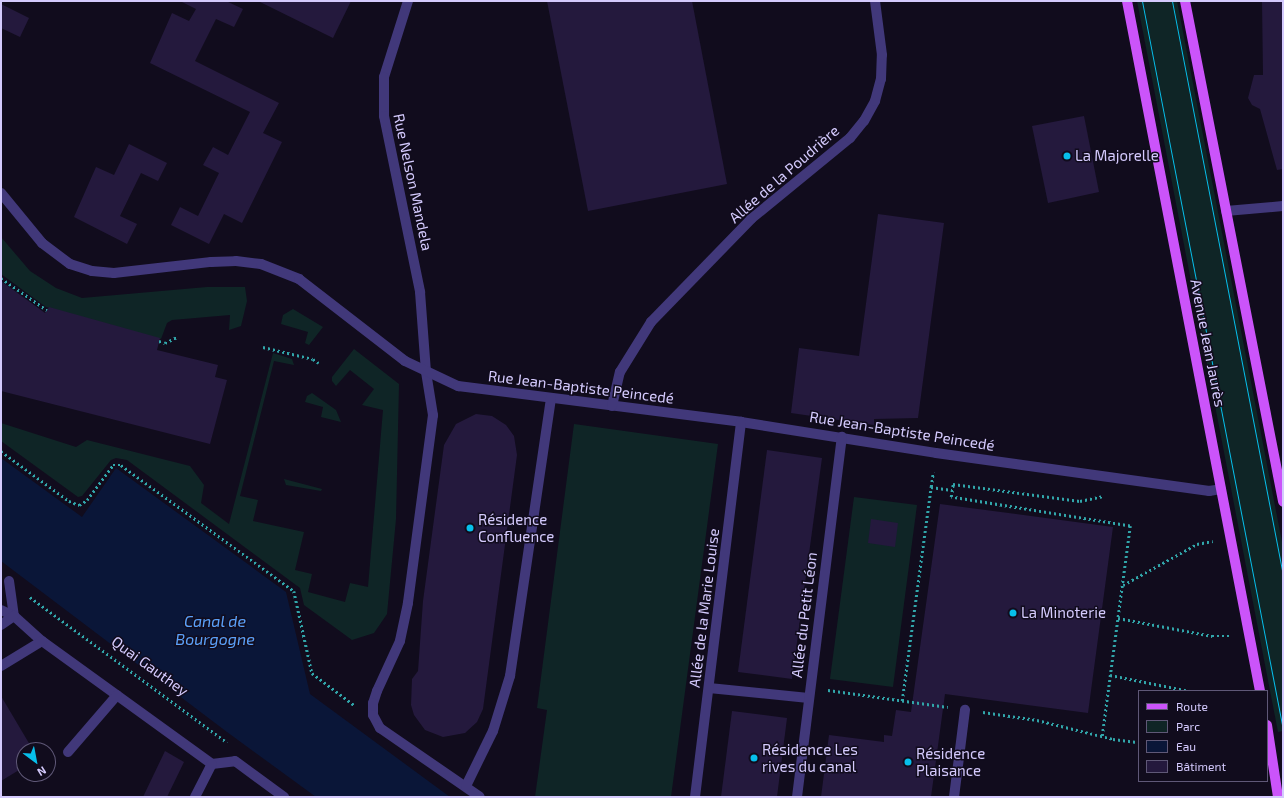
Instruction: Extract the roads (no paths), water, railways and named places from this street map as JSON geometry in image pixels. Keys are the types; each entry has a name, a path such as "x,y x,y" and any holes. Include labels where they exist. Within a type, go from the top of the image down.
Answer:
{"main road":[{"name":"Avenue Jean Jaurès","path":"1127,1 1260,690"},
{"path":"1185,1 1283,501"},
{"path":"1268,732 1278,797"}],"street":[{"name":"Rue Nelson Mandela","path":"408,1 384,78 383,106 420,292 426,372 433,415 408,603 400,641 372,703 375,721 380,728 466,786"},
{"name":"Allée de la Poudrière","path":"612,406 620,372 651,322 751,220 850,138 864,120 875,101 881,78 882,55 875,1"},
{"name":"Rue Jean-Baptiste Peincedé","path":"1,193 42,242 70,264 92,271 114,273 211,262 236,261 261,264 284,272 308,285 405,361 458,386 741,422 1209,491 1221,489"},
{"path":"1226,211 1283,206"},
{"path":"480,797 466,786 494,731 510,676 551,398"},
{"name":"Allée de la Marie Louise","path":"695,797 741,422"},
{"name":"Allée du Petit Léon","path":"797,797 842,437"},
{"path":"8,581 14,616"},
{"path":"1,610 14,616 42,641 212,764 235,761 284,797"},
{"path":"1,624 14,616"},
{"path":"1,666 42,641"},
{"path":"709,688 809,698"},
{"path":"68,752 117,695"},
{"path":"954,797 965,710"},
{"path":"195,797 212,764"}],"water":[{"name":"Canal de Bourgogne","path":"1,458 82,517 116,468 286,592 310,694 450,797 316,797 227,732 1,561"}],"tram line":[{"path":"1142,1 1283,730"},
{"path":"1172,1 1283,575"}],"place":[{"name":"La Majorelle","path":"1067,156"},
{"name":"Résidence Confluence","path":"470,528"},
{"name":"La Minoterie","path":"1013,613"},
{"name":"Résidence Les rives du canal","path":"754,758"},
{"name":"Résidence Plaisance","path":"908,762"}]}
